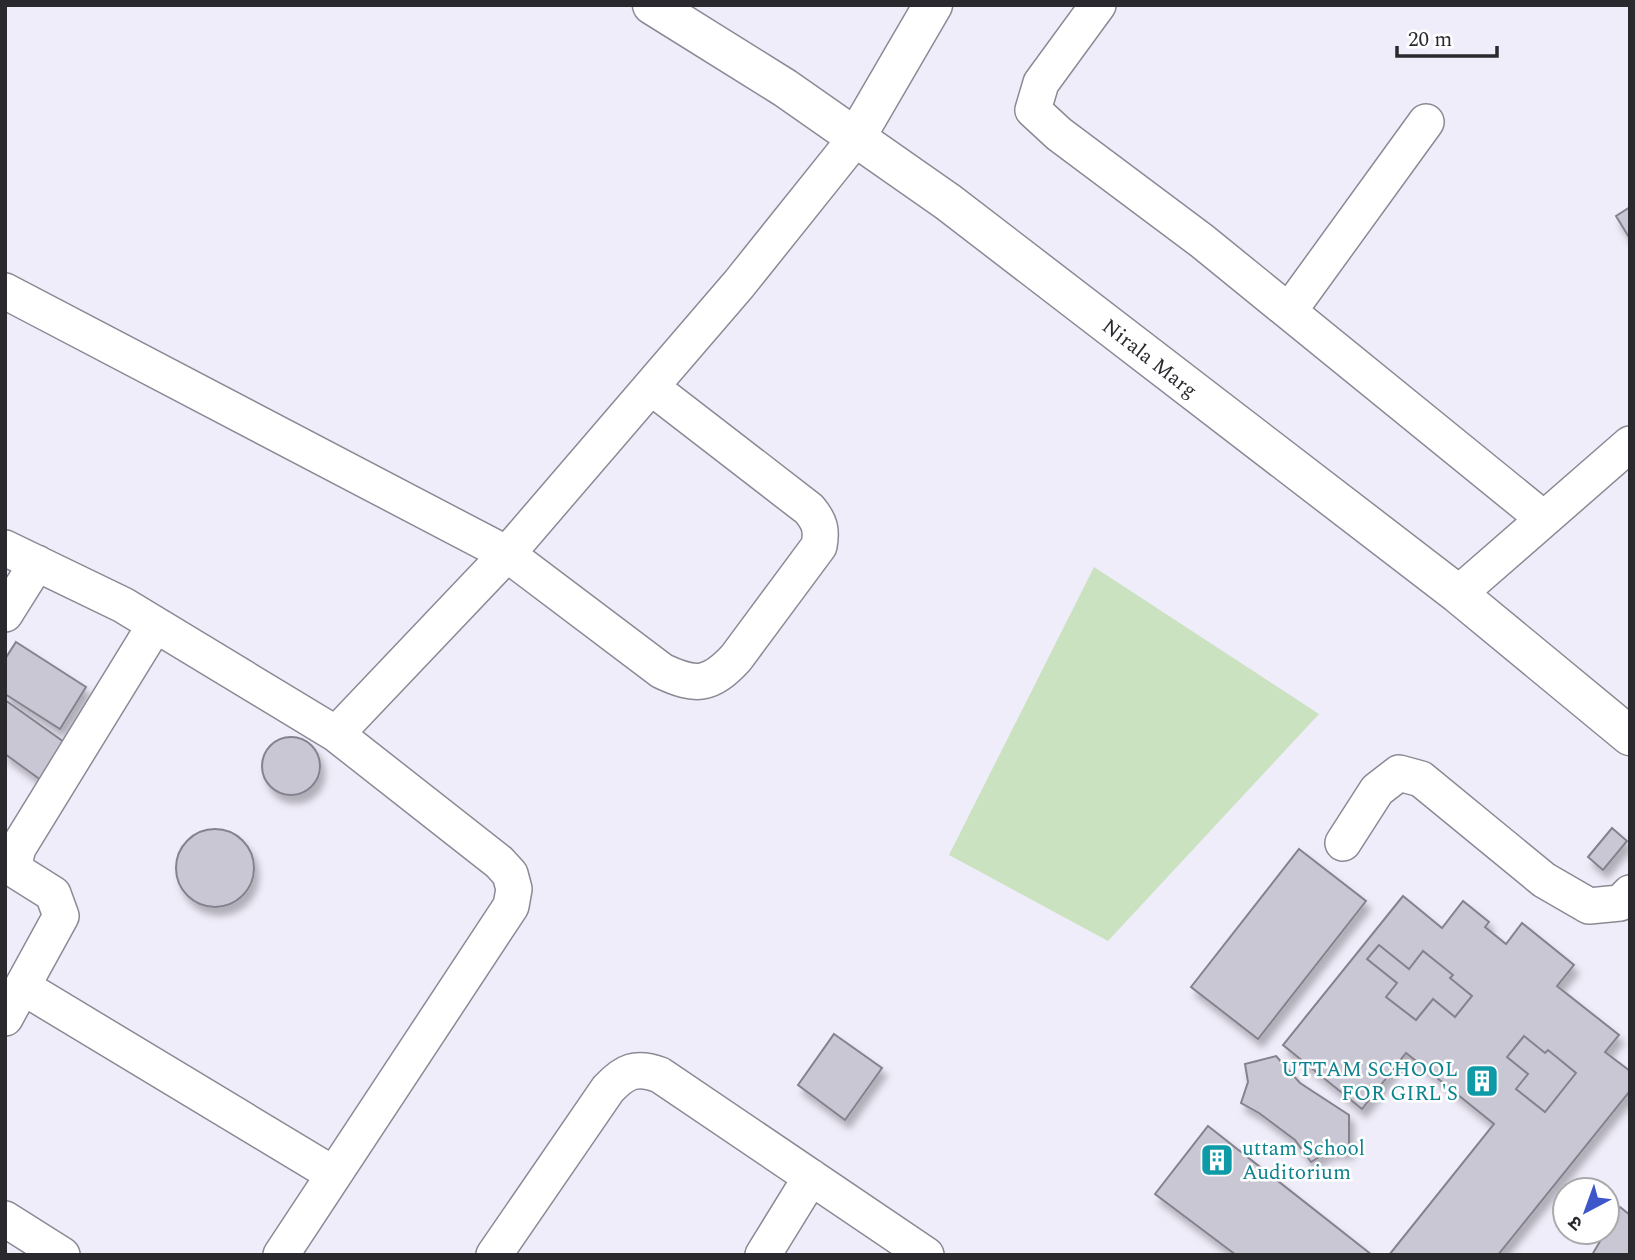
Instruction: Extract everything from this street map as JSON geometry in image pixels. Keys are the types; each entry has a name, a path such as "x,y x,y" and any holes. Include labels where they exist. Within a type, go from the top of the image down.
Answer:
{"street":[{"name":"Nirala Marg","path":"652,5 785,88 948,202 1458,594 1630,736"},
{"path":"337,734 507,554 651,387 855,139 933,5"},
{"path":"1098,5 1041,83 1033,110 1289,311 1544,519"},
{"path":"1289,311 1426,122"},
{"path":"5,290 507,554 662,671 686,682 702,683 722,673 736,658 820,546 819,521 809,509 651,387"},
{"path":"1458,594 1630,444"},
{"path":"5,548 123,605 337,734 482,847 510,874 514,889 511,905 281,1255"},
{"path":"5,614 37,563"},
{"path":"5,1018 61,916 53,894 18,872 15,860 18,848 155,625"},
{"path":"1343,843 1377,790 1399,773 1421,779 1544,880 1589,906 1620,903 1630,893"},
{"path":"23,987 333,1174"},
{"path":"494,1255 608,1088 621,1074 633,1069 644,1069 660,1075 926,1255"},
{"path":"763,1255 811,1177"},
{"path":"5,1219 62,1255"}],"green space":[{"path":"1094,567 1319,714 1108,941 949,855"}],"building":[{"path":"1630,207 1630,239 1616,216"},
{"path":"16,642 86,687 60,729 5,694 5,659"},
{"path":"5,700 71,747 45,783 5,754"},
{"path":"285,737 297,737 307,741 316,750 320,772 312,787 297,795 285,795 275,791 266,782 262,772 262,760 266,750 275,741"},
{"path":"1612,828 1627,841 1603,870 1588,857"},
{"path":"215,829 230,832 242,841 251,853 254,868 251,883 242,895 230,904 215,907 200,904 188,895 179,883 176,868 179,853 188,841 200,832"},
{"path":"1299,849 1366,901 1258,1039 1191,987"},
{"name":"UTTAM SCHOOL FOR GIRL'S","path":"1403,896 1442,928 1463,901 1489,922 1485,927 1506,944 1522,923 1574,965 1557,986 1619,1035 1605,1052 1630,1071 1630,1091 1562,1176 1551,1176 1551,1189 1498,1255 1389,1255 1494,1124 1406,1053 1362,1109 1283,1045","holes":["1379,945 1409,969 1423,951 1453,975 1450,978 1472,996 1455,1017 1433,999 1416,1020 1386,997 1397,983 1367,959","1524,1036 1545,1053 1548,1050 1576,1073 1545,1112 1516,1089 1528,1074 1507,1057"]},
{"path":"1379,945 1409,969 1423,951 1453,975 1450,978 1472,996 1455,1017 1433,999 1416,1020 1386,997 1397,983 1367,959"},
{"path":"834,1034 882,1068 845,1120 798,1085"},
{"path":"1524,1036 1545,1053 1548,1050 1576,1073 1545,1112 1516,1089 1528,1074 1507,1057"},
{"path":"1276,1056 1300,1083 1349,1115 1349,1151 1331,1150 1311,1162 1295,1140 1241,1103 1248,1082 1245,1064"},
{"name":"uttam School Auditorium","path":"1208,1126 1372,1255 1236,1255 1155,1194"},
{"path":"1621,1208 1630,1215 1630,1255 1592,1255 1597,1246 1621,1246"}],"place":[{"name":"UTTAM SCHOOL FOR GIRL'S","path":"1482,1081"},
{"name":"uttam School Auditorium","path":"1217,1160"}]}
